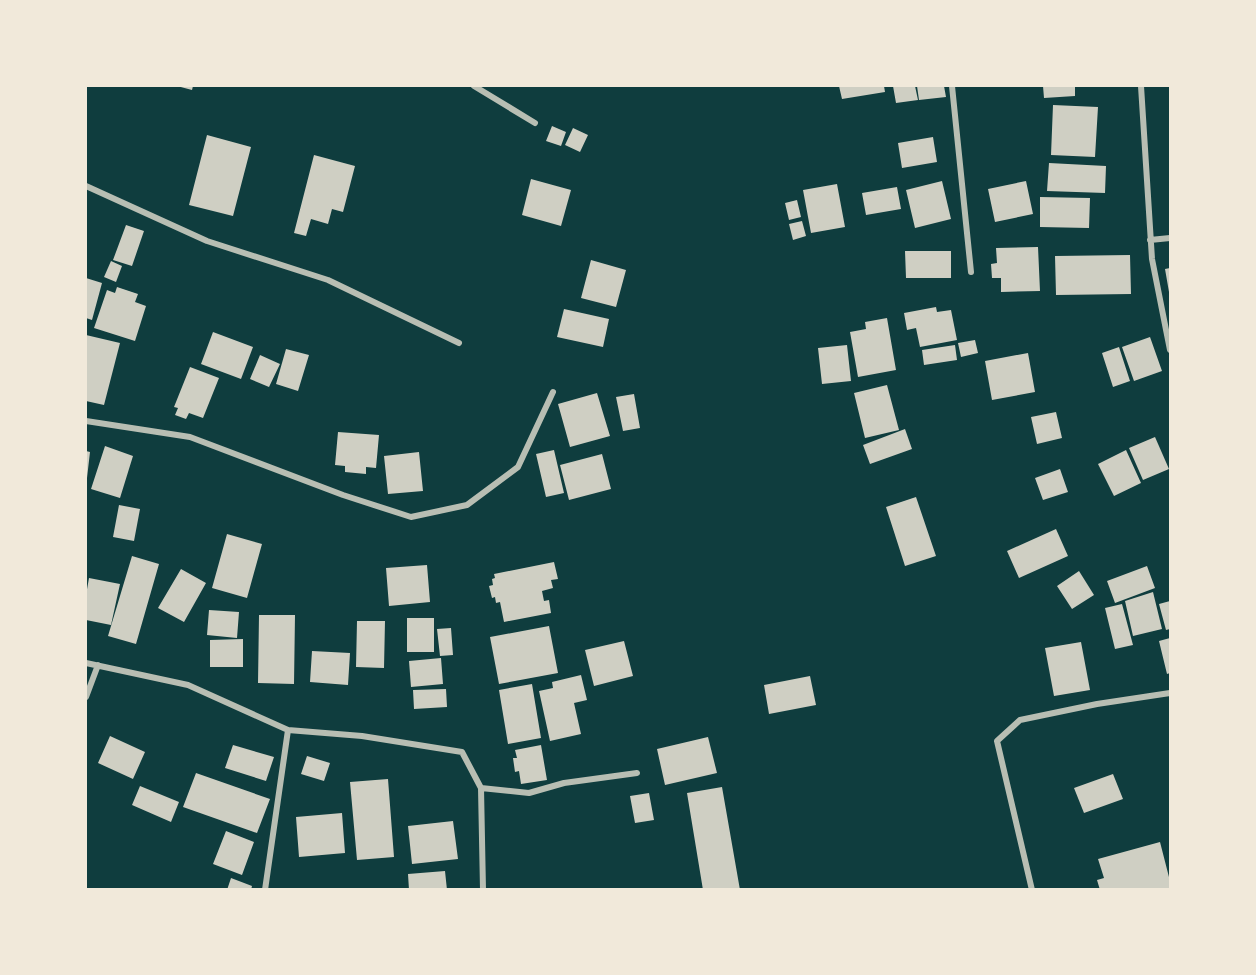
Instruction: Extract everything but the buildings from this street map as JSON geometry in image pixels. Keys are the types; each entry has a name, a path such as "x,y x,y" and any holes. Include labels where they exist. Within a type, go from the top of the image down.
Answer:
{"street":[{"path":"474,86 535,123"},
{"path":"952,86 971,272"},
{"path":"1141,86 1152,259 1170,350"},
{"path":"86,186 207,241 328,280 459,343"},
{"path":"1150,240 1170,238"},
{"path":"86,421 190,437 343,495 411,517 467,505 518,467 553,392"},
{"path":"86,663 188,685 288,730 362,736 462,752 481,788 483,890"},
{"path":"86,697 98,665"},
{"path":"1032,890 998,741 1020,720 1097,704 1170,693"},
{"path":"265,890 288,730"},
{"path":"481,788 529,793 564,783 637,773"}]}
